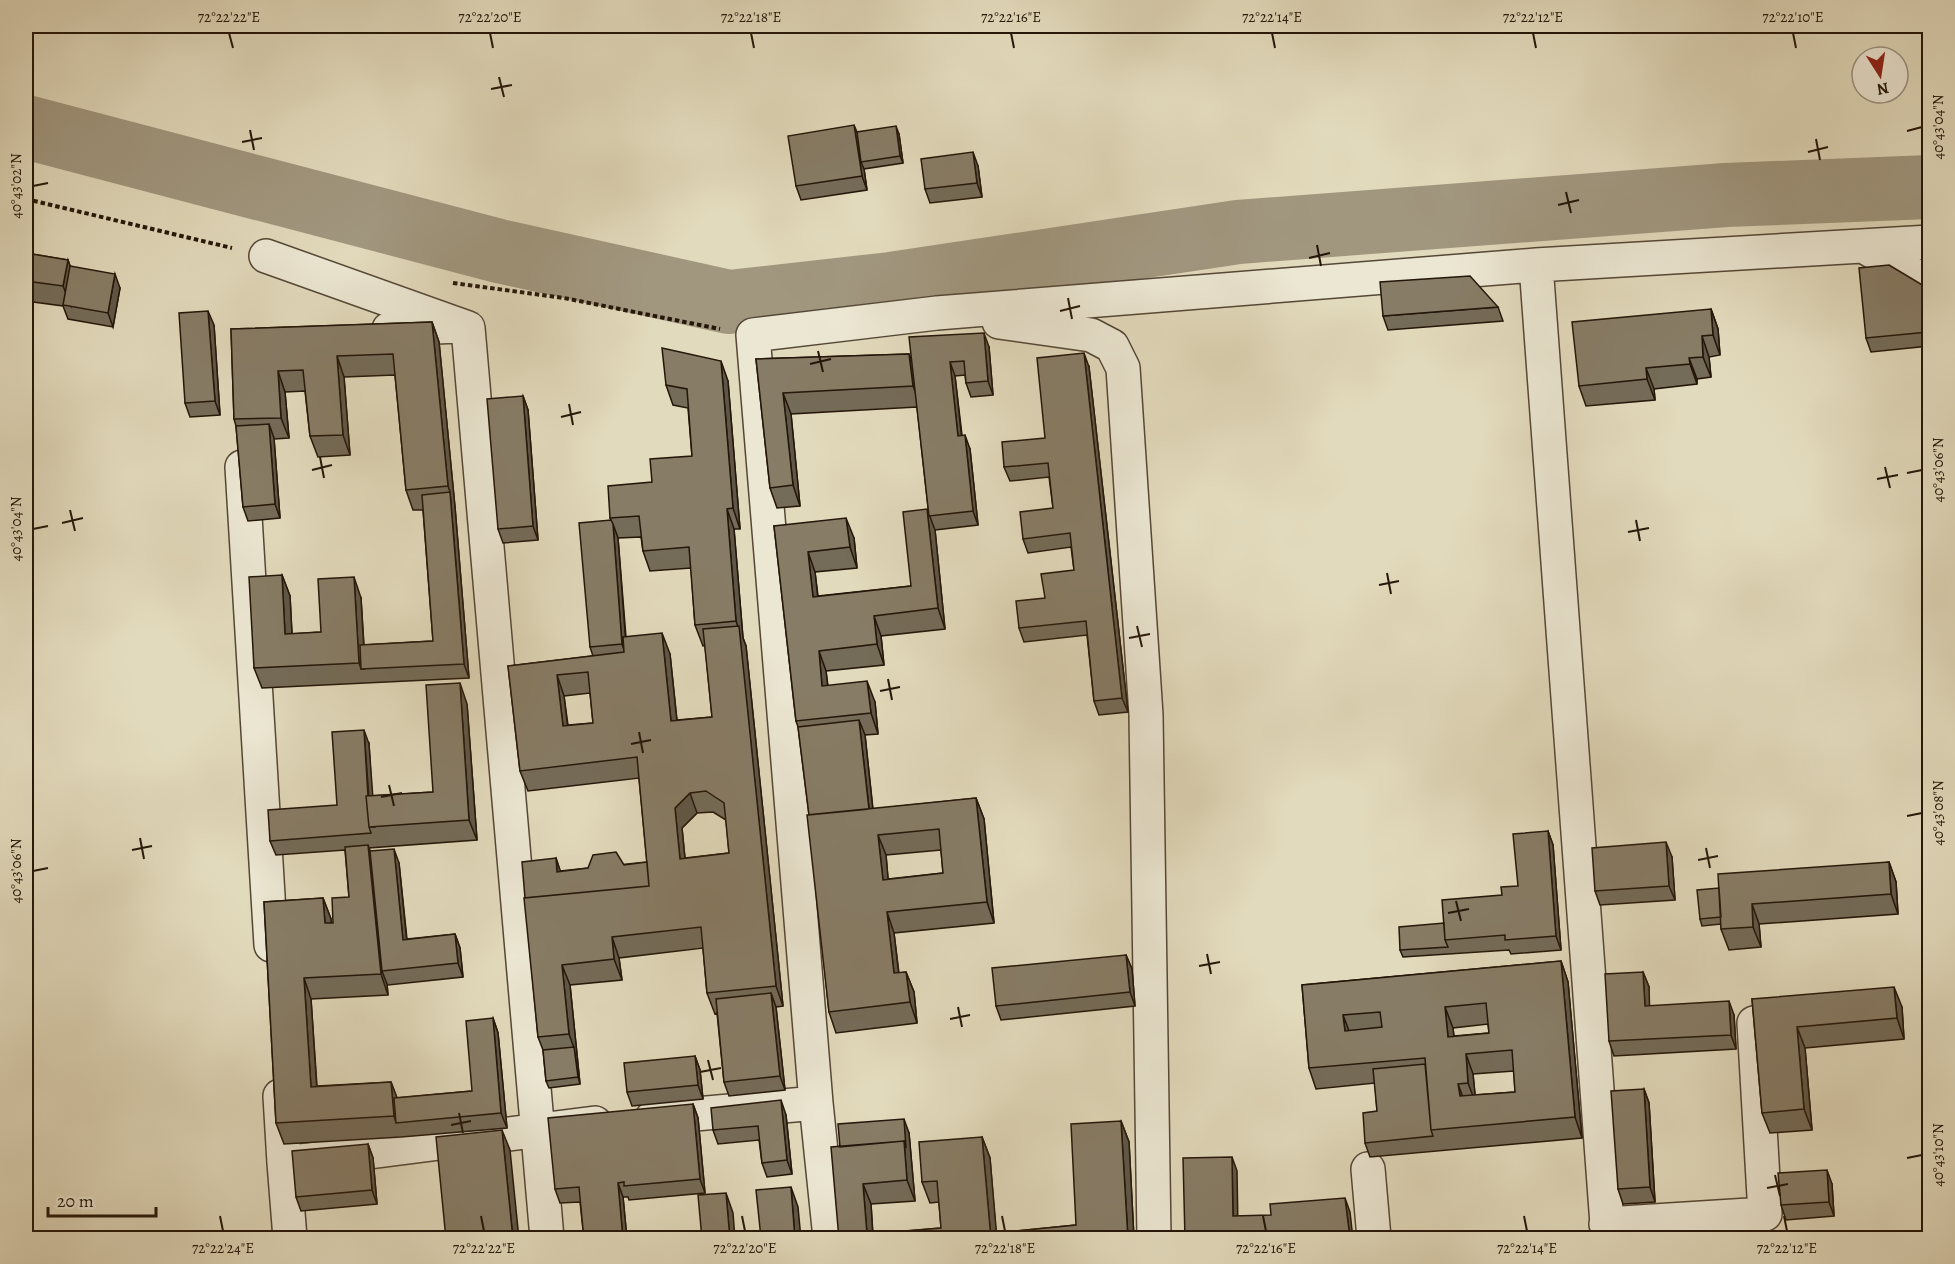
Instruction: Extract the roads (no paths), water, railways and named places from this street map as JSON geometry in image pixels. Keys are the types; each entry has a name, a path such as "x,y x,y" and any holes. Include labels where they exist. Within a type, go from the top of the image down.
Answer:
{"street":[{"path":"830,1239 816,1103 753,335 937,313 1536,265 1929,242"},
{"path":"1863,246 1929,284"},
{"path":"266,256 468,328 547,1239"},
{"path":"1536,265 1607,1231 1765,1214 1754,1023"},
{"path":"937,313 1091,335 1112,346 1123,368 1146,715 1154,1239"},
{"path":"364,330 459,326"},
{"path":"240,433 273,971"},
{"path":"278,1067 290,1239"},
{"path":"284,1162 536,1129 816,1103"},
{"path":"1368,1169 1374,1239"}],"waterway":[{"path":"26,127 499,251 729,302 891,284 1238,232 1726,195 1930,187"}]}
